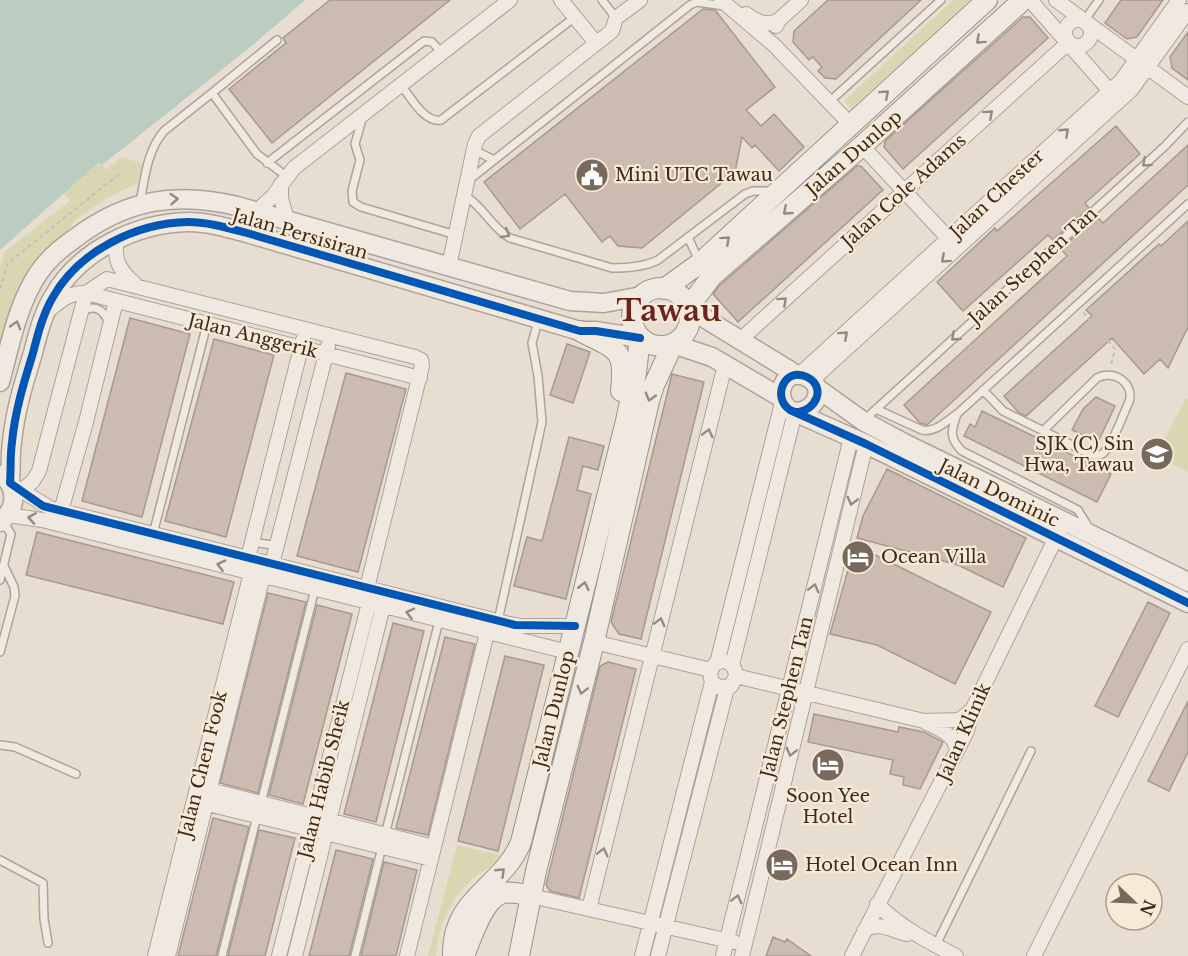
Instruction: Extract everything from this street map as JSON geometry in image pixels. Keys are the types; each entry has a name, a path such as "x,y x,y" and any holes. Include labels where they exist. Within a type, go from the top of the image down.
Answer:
{"main road":[{"name":"Jalan Dunlop","path":"664,289 700,263 987,0"},
{"name":"Jalan Dunlop","path":"688,308 712,276 862,146 1023,0"},
{"path":"851,125 863,129 899,113"},
{"path":"656,289 664,289 678,295 688,308 688,325 680,339 673,344 656,346 640,338 632,321 633,312 642,296 656,289"},
{"path":"580,331 610,345 621,358 624,369 621,400 626,421"},
{"name":"Jalan Dunlop","path":"453,956 455,935 463,914 513,860 521,842 626,421 636,373 640,338"},
{"name":"Jalan Dunlop","path":"519,956 531,896 594,642 649,401 673,344"},
{"path":"568,652 580,650 590,621 602,604"},
{"path":"464,956 485,908 494,898 509,893 531,896"}],"street":[{"path":"256,211 267,203 284,180 360,117 510,0"},
{"path":"561,0 596,44"},
{"path":"418,283 440,278 449,266 475,144 485,130 612,31 616,18 640,0"},
{"path":"774,45 772,33 779,20 801,0"},
{"path":"1030,0 1114,96"},
{"path":"1056,0 1188,97"},
{"name":"Jalan Chester","path":"1142,64 1179,0"},
{"path":"727,2 760,22 767,24 779,20"},
{"path":"727,2 774,45 851,125"},
{"name":"Jalan Chester","path":"807,379 1114,96 1121,81 1142,64 1188,11"},
{"path":"1076,20 1084,21 1091,32 1088,41 1081,45 1072,45 1065,31 1069,23 1076,20"},
{"name":"Jalan Cole Adams","path":"739,341 1069,42"},
{"name":"Jalan Chester","path":"807,379 949,239 1114,96"},
{"path":"862,146 949,239"},
{"path":"284,180 283,208 287,220"},
{"name":"Jalan Persisiran","path":"0,382 23,302 34,280 48,261 86,230 120,211 140,204 190,198 217,201 570,301 604,303 642,296"},
{"name":"Jalan Persisiran","path":"3,519 14,499 10,483 12,444 17,412 44,314 68,276 90,256 141,229 190,222 209,224 247,233 580,331 596,331 640,338"},
{"path":"117,240 116,260 120,269 135,285"},
{"name":"Jalan Anggerik","path":"44,314 66,297 86,293 420,378 423,366 418,358 135,285 107,279 86,293"},
{"path":"10,483 33,481 39,471 86,293"},
{"path":"61,511 116,301"},
{"name":"Jalan Dominic","path":"688,308 739,341 870,415 1060,530 1188,603"},
{"path":"248,558 306,329"},
{"path":"272,564 331,335"},
{"name":"Jalan Dominic","path":"673,344 705,354 786,404 851,438 1060,530 1092,535 1188,582"},
{"path":"589,909 725,365"},
{"path":"658,956 727,688 734,683 734,670 786,404 782,385 791,376 807,379 816,401 812,406 807,410 786,404"},
{"path":"367,588 420,378"},
{"path":"642,956 713,672 786,404"},
{"path":"851,438 870,415"},
{"name":"Jalan Stephen Tan","path":"723,956 851,438"},
{"name":"Jalan Stephen Tan","path":"743,950 806,692 851,438"},
{"path":"10,483 43,506 367,588 504,627 568,652"},
{"path":"3,519 42,520 487,633 504,627 575,626"},
{"name":"Jalan Klinik","path":"852,956 968,731 972,710 1060,530"},
{"name":"Jalan Chen Fook","path":"168,956 202,795 257,574"},
{"name":"Jalan Habib Sheik","path":"279,956 369,603"},
{"name":"Jalan Habib Sheik","path":"295,956 383,606"},
{"path":"407,956 487,633"},
{"path":"594,642 713,672"},
{"path":"1034,956 1188,649"},
{"path":"713,672 725,661 734,670 789,688 924,721 949,735 956,744 957,751"},
{"path":"713,672 718,687 727,688"},
{"path":"924,721 959,720 972,710"},
{"path":"202,795 432,853"},
{"name":"Jalan Chen Fook","path":"155,956 202,795"},
{"path":"531,896 726,941 743,950"},
{"path":"878,904 896,922 918,937 956,956"},
{"path":"864,931 876,925 918,937"}],"lane":[{"path":"602,0 616,18"},
{"path":"828,103 941,0"},
{"path":"1084,21 1099,0"},
{"path":"467,181 690,5 727,2"},
{"path":"401,85 430,120 441,120 575,17"},
{"path":"140,204 148,162 158,138 277,40"},
{"path":"267,163 424,41 432,42 442,53"},
{"path":"212,93 257,154 284,180"},
{"path":"360,117 362,123 355,144 360,160 352,191 353,202 361,207 456,234"},
{"name":"Jalan Stephen Tan","path":"870,415 1156,154 1188,122"},
{"path":"474,150 494,160"},
{"path":"464,195 479,205 500,232 510,238 612,268 650,264 745,194 760,190 778,192"},
{"path":"870,415 926,431 932,430 957,414 1188,204"},
{"path":"688,237 700,263"},
{"path":"80,314 90,308 100,310 110,326"},
{"path":"504,627 542,422 538,376 532,343 538,319"},
{"path":"153,534 207,324"},
{"path":"983,390 1003,411 1043,431 1092,455 1104,452 1131,394 1118,377 1109,374 1097,378 1043,431"},
{"path":"957,414 952,434 954,444 962,451 1078,510 1092,535"},
{"path":"0,580 11,534 3,519"},
{"path":"254,536 258,543 270,546 278,540"},
{"path":"0,652 15,596 14,587 4,566"},
{"path":"222,956 315,589"},
{"path":"355,956 439,621"},
{"path":"0,745 15,747 76,774"},
{"path":"936,946 1031,751"},
{"path":"0,860 43,883 44,919 48,943"}],"path":[{"path":"0,289 7,264 119,174"},
{"path":"1077,305 1115,349 1109,374"}],"shaded area":[{"path":"0,0 305,0 254,44 102,165 99,162 0,250"},
{"path":"953,0 970,0 851,109 844,101"},
{"path":"122,157 143,164 137,183 107,198 75,220 63,239 35,263 23,279 16,294 0,347 0,268 4,252 70,201 63,192 100,162 106,170"},
{"path":"1186,398 1188,399 1188,472 1156,456"},
{"path":"457,845 503,856 473,878 456,898 442,926 436,956 428,956"}],"building":[{"path":"330,0 450,0 272,143 229,89 286,43 283,38"},
{"path":"828,0 921,0 836,79 825,78 818,71 822,67 813,57 809,60 793,42 794,31"},
{"path":"1121,0 1163,0 1137,37 1127,39 1105,23"},
{"path":"703,9 715,10 775,87 746,110 761,126 774,114 804,147 779,171 755,145 752,148 742,137 735,172 642,248 618,246 610,236 602,242 565,194 520,229 484,182"},
{"path":"1023,17 1030,17 1048,38 903,169 884,147 885,141"},
{"path":"1188,32 1188,80 1172,68 1170,57"},
{"path":"1116,126 1140,154 1085,203 1089,208 1053,240 1048,235 963,311 937,282 995,228 997,231"},
{"path":"1188,145 1188,185 927,425 920,423 904,405 1067,256 1061,249 1096,216 1103,223"},
{"path":"857,166 861,166 883,190 738,322 713,294 719,286"},
{"path":"1188,221 1188,327 1168,368 1160,359 1144,374 1112,338 1026,416 1019,413 1004,396 1092,316 1086,310"},
{"path":"130,318 190,334 142,517 82,501"},
{"path":"214,339 274,355 226,537 165,521"},
{"path":"567,344 590,352 573,403 550,395"},
{"path":"346,373 406,389 358,572 297,556"},
{"path":"672,374 704,382 641,639 619,634 611,622"},
{"path":"1096,397 1115,406 1098,442 1072,430 1083,409"},
{"path":"982,411 1111,474 1097,502 964,436 970,424 975,427"},
{"path":"569,437 604,446 598,470 583,466 577,490 591,494 566,599 514,586 527,537 542,541"},
{"path":"887,469 1026,538 1003,587 958,565 857,538 863,516"},
{"path":"37,532 234,582 223,624 26,575"},
{"path":"855,545 991,612 955,684 877,645 830,634"},
{"path":"268,593 306,602 258,793 220,783"},
{"path":"1148,602 1170,613 1118,717 1095,706"},
{"path":"317,605 352,614 303,804 269,795"},
{"path":"393,623 424,631 376,822 344,814"},
{"path":"445,637 475,644 428,835 396,828"},
{"path":"505,656 544,665 498,851 458,841"},
{"path":"608,662 636,669 579,898 550,891 546,885 600,666"},
{"path":"1188,701 1188,752 1169,791 1148,781"},
{"path":"814,714 898,732 899,727 924,732 943,742 920,789 903,785 904,777 890,774 893,760 808,742"},
{"path":"213,818 249,827 216,956 178,956"},
{"path":"259,830 295,838 265,956 228,956"},
{"path":"336,850 373,859 349,956 309,956"},
{"path":"384,862 417,870 396,956 361,956"},
{"path":"773,937 785,942 787,939 811,956 766,956"}],"cycle path":[{"path":"575,626 515,625 43,506 10,483 13,430 39,331 53,297 64,281 93,253 111,243 129,234 168,224 195,222 225,227 580,331 596,331 640,338"},
{"path":"795,412 809,408 818,392 813,381 799,375 787,379 781,391 784,404 790,410 866,444 1188,603"}],"place":[{"name":"Mini UTC Tawau","path":"592,175"},
{"name":"SJK (C) Sin Hwa, Tawau","path":"1157,454"},
{"name":"Ocean Villa","path":"858,557"},
{"name":"Soon Yee Hotel","path":"828,765"},
{"name":"Hotel Ocean Inn","path":"782,865"}],"district":[{"name":"Tawau","path":"669,311"}]}
